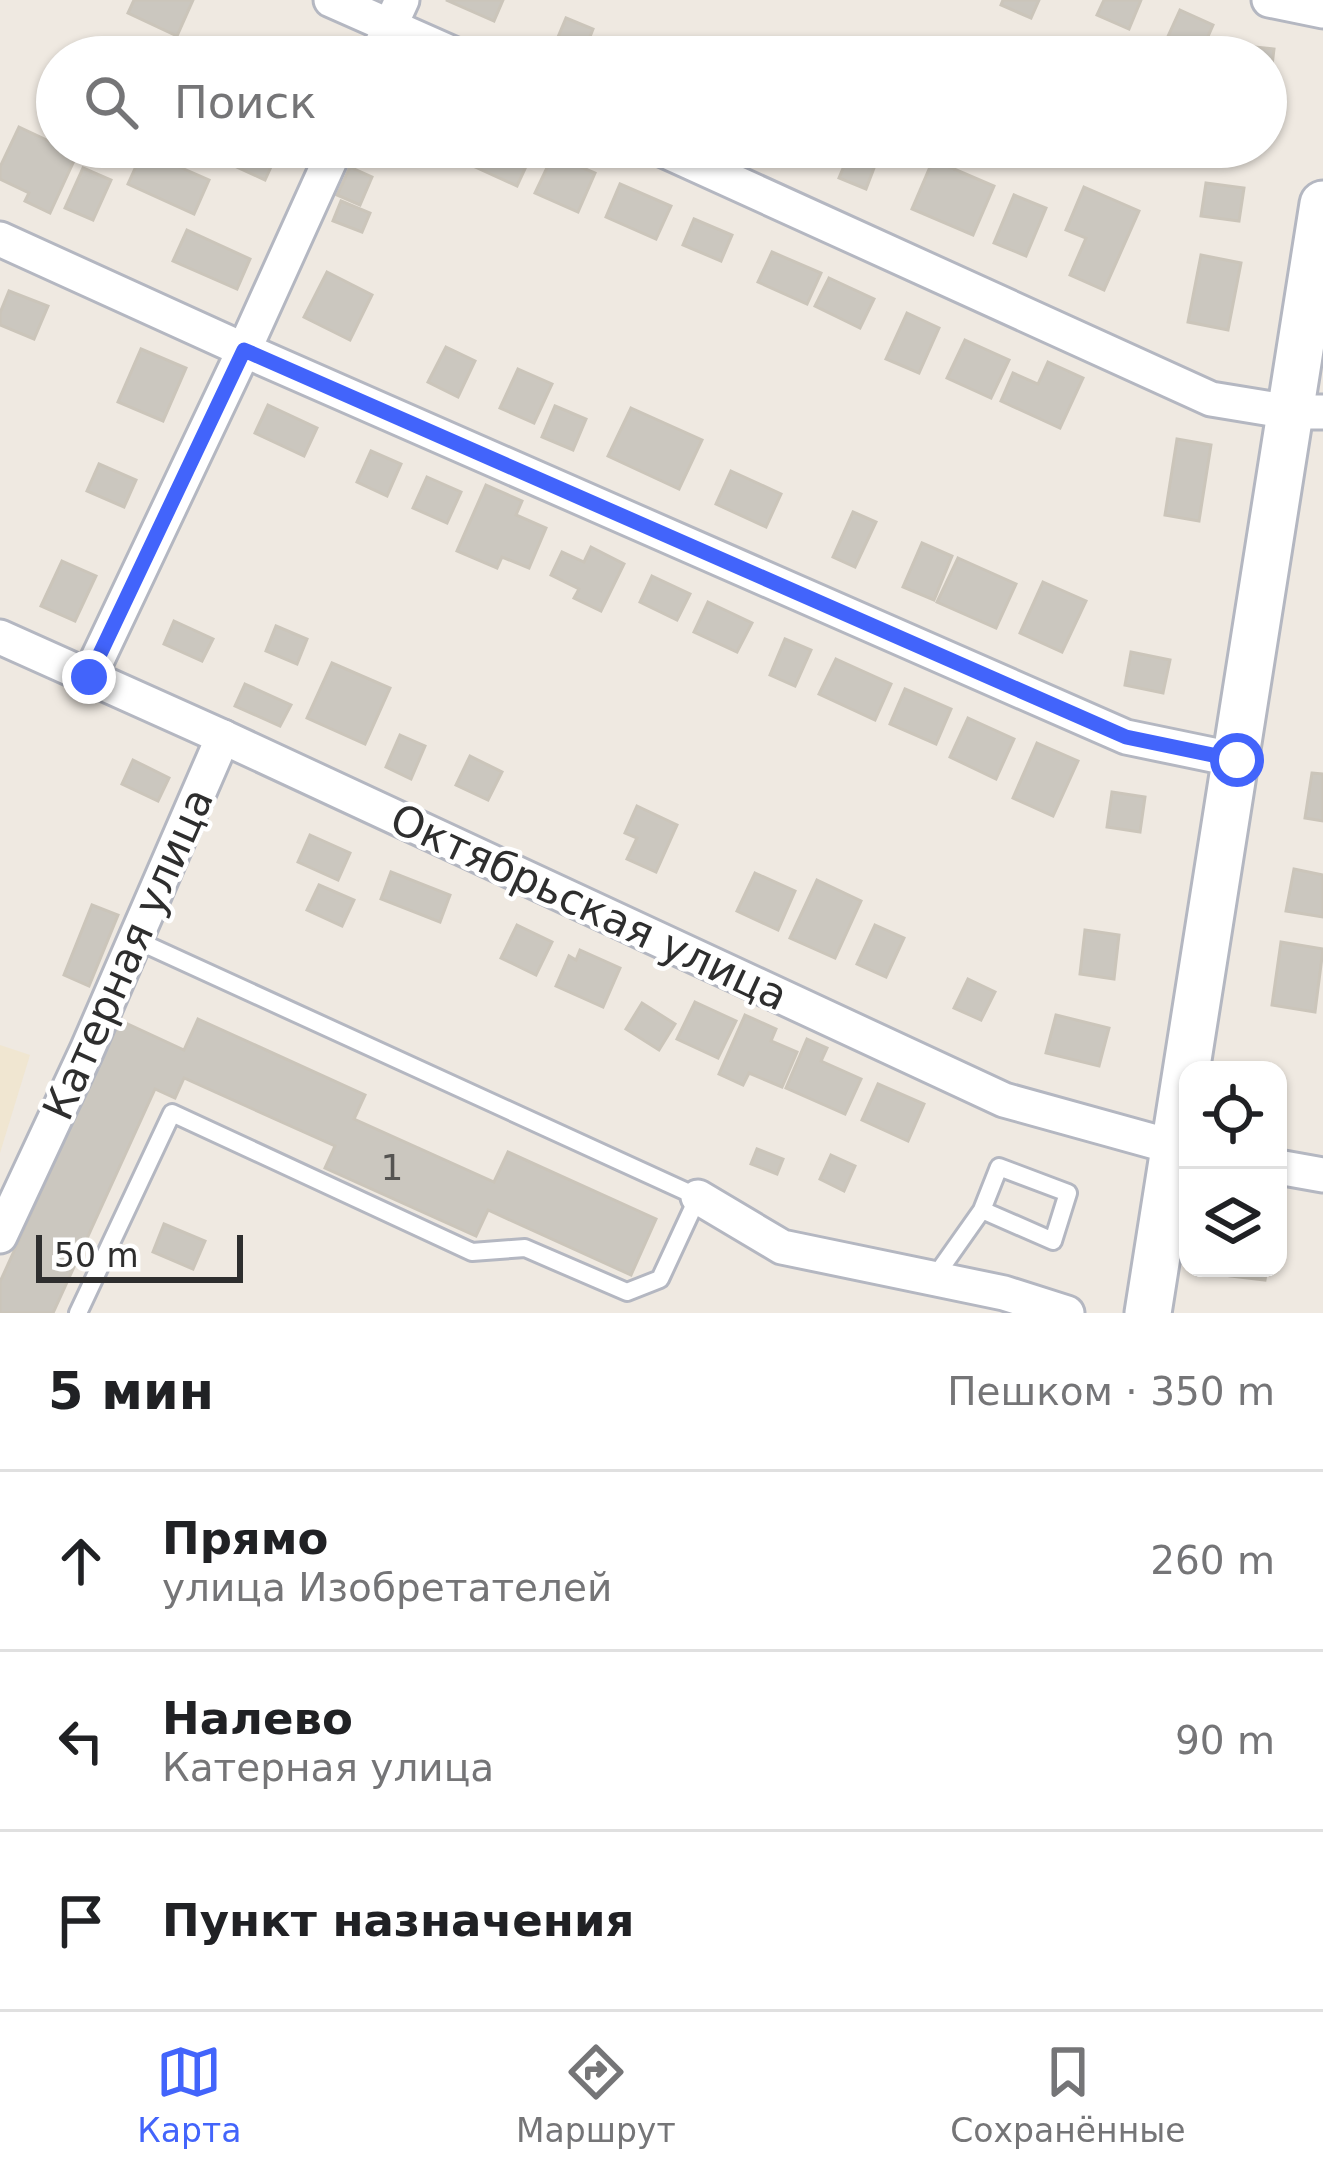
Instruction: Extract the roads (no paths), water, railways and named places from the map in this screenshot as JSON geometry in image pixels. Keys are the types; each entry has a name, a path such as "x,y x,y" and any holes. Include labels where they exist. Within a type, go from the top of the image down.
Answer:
{"street":[{"path":"331,0 396,13 429,36"},
{"path":"1269,0 1323,11"},
{"path":"89,677 326,168"},
{"path":"703,168 1210,399 1307,412"},
{"path":"1194,1061 1237,760 1307,412 1323,204"},
{"path":"0,239 1126,737 1237,760"},
{"name":"Октябрьская улица","path":"0,638 1004,1100 1179,1149"},
{"name":"Катерная улица","path":"0,1236 223,737"},
{"path":"1148,1313 1179,1160"},
{"path":"1287,1169 1323,1175"},
{"path":"698,1197 782,1247 1004,1293 1067,1313"}],"lane":[{"path":"78,1313 172,1113 472,1252 525,1248 627,1292 660,1279 698,1197 136,940"},
{"path":"933,1278 982,1210 999,1167 1068,1193 1053,1241 982,1210"}]}
